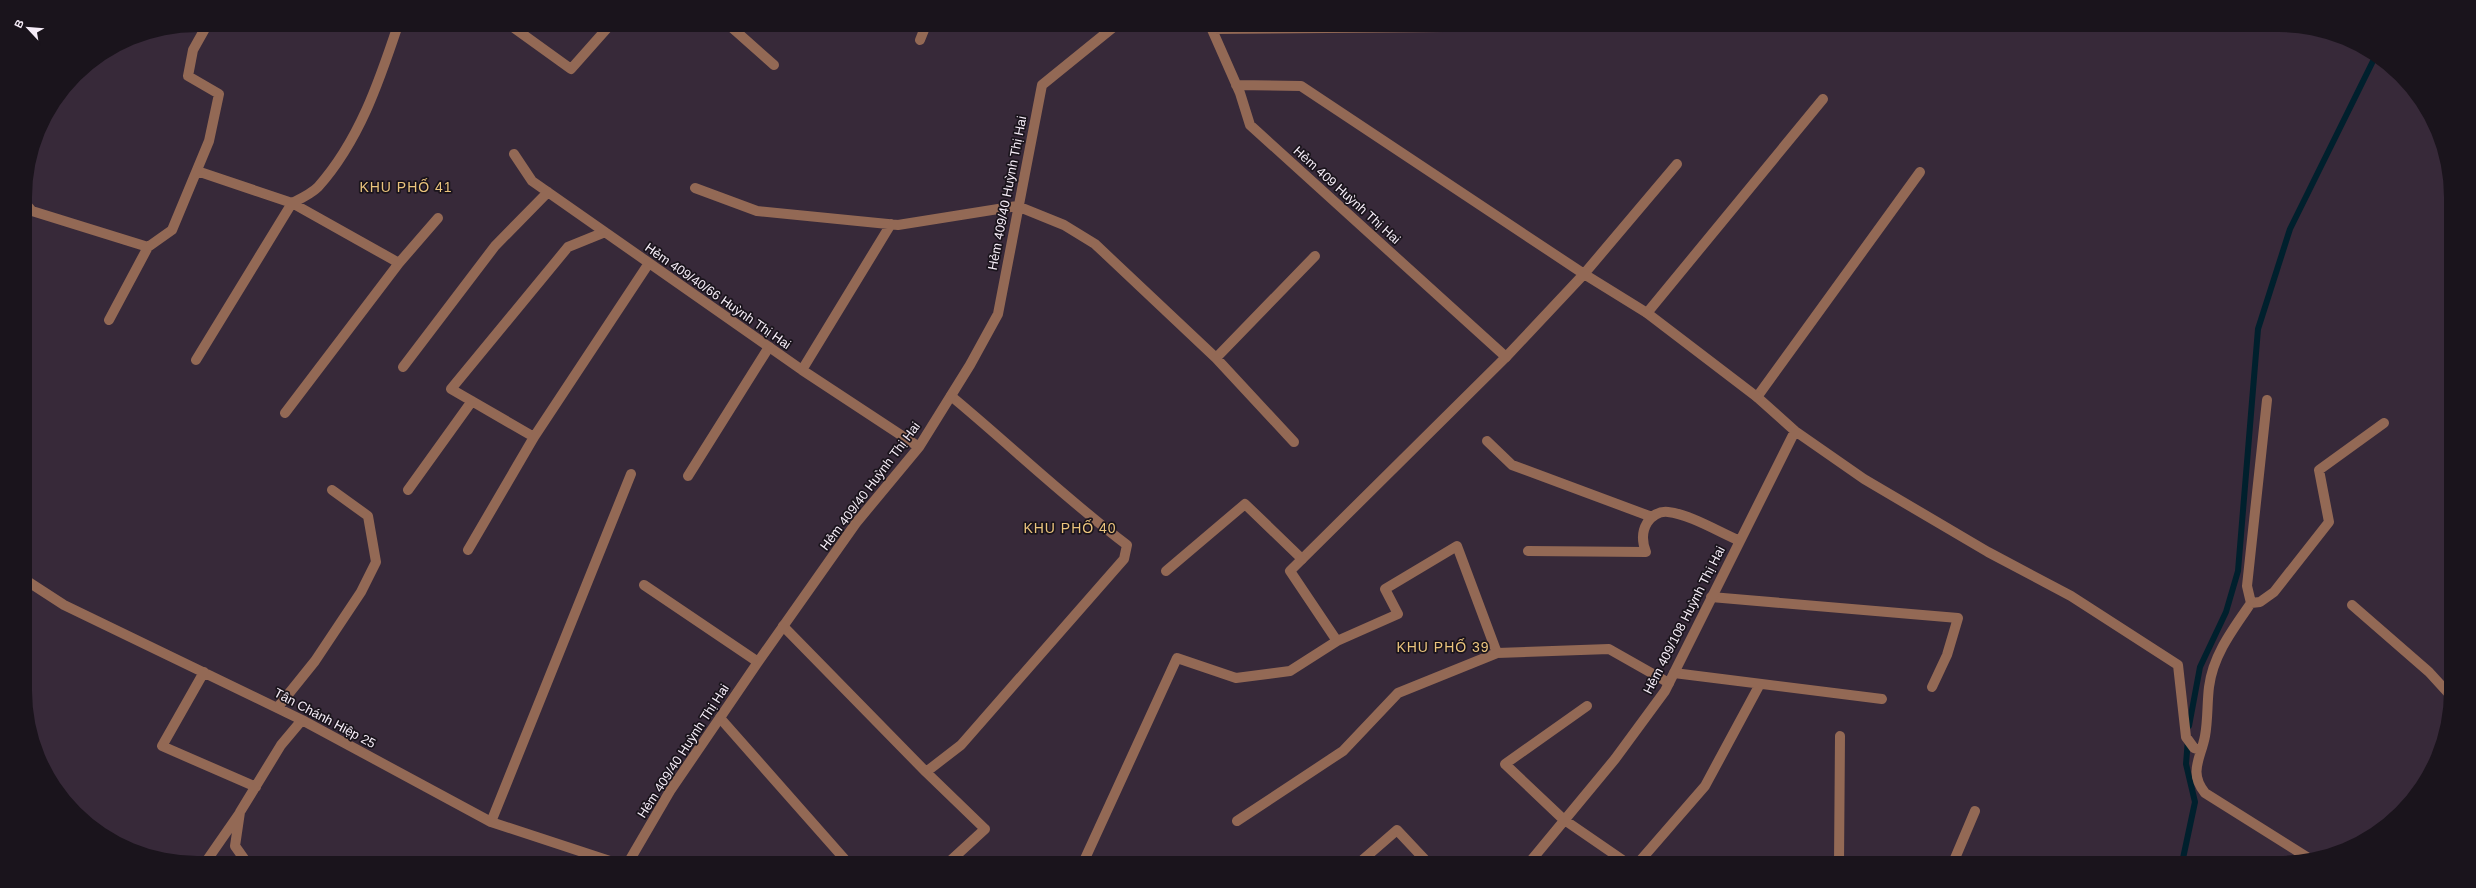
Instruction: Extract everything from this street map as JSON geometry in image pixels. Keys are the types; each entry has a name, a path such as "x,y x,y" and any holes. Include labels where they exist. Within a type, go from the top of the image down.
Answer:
{"street":[{"path":"109,320 148,247 172,230 209,141 219,94 188,76 193,50 203,32"},
{"path":"196,360 292,203 317,188 348,145 377,88 396,32"},
{"path":"520,32 571,69 604,32"},
{"path":"737,32 774,65"},
{"path":"920,40 923,32"},
{"name":"Hẻm 409/40 Huỳnh Thị Hai","path":"632,856 670,791 758,662 856,523 919,447 951,396 998,314 1017,206 1042,85 1107,32"},
{"name":"Hẻm 409 Huỳnh Thị Hai","path":"1213,32 1236,85 1250,125 1506,357"},
{"path":"1236,85 1301,86 1584,274 1647,313 1757,396 1795,431 1864,479 1994,555 2071,596 2178,665 2188,740 2194,748 2200,750"},
{"path":"1647,313 1823,99"},
{"name":"Hẻm 409/40/66 Huỳnh Thị Hai","path":"514,154 532,181 802,370 919,447"},
{"path":"1337,641 1290,571 1506,357 1584,274 1677,164"},
{"path":"196,171 292,203 400,263"},
{"path":"1757,396 1920,172"},
{"path":"695,188 757,211 891,224 1017,206 1064,225 1095,244 1216,358 1294,442"},
{"path":"403,367 495,246 548,192"},
{"path":"32,211 148,247"},
{"path":"285,413 400,263 438,218"},
{"path":"802,370 891,224"},
{"path":"534,437 451,389 568,247 605,232"},
{"path":"1216,358 1315,256"},
{"path":"468,550 534,437 649,263"},
{"path":"688,476 769,347"},
{"path":"926,772 960,745 1124,559 1127,545 1096,522 1018,452 951,396"},
{"path":"2267,400 2247,586 2251,603 2231,632 2215,663 2209,686 2205,735 2195,773 2200,787 2205,793 2303,855"},
{"path":"408,490 472,401"},
{"path":"2251,603 2260,602 2274,592 2329,522 2319,470 2384,423"},
{"name":"Hẻm 409/108 Huỳnh Thị Hai","path":"1535,856 1615,759 1668,683 1795,431"},
{"path":"1487,441 1512,465 1652,517"},
{"path":"491,822 631,474"},
{"path":"278,707 319,655 361,592 376,562 368,516 332,490"},
{"path":"1166,571 1245,504 1302,559"},
{"path":"1528,551 1646,552 1642,533 1652,517 1662,512 1673,513 1740,541"},
{"path":"1086,856 1177,658 1236,678 1290,671 1337,641 1398,614 1385,588 1457,546 1497,653"},
{"name":"Tân Chánh Hiệp 25","path":"32,584 64,604 278,707 491,822 595,856"},
{"path":"644,584 758,662"},
{"path":"1711,597 1958,618 1947,655 1932,687"},
{"path":"2352,605 2429,672 2444,688"},
{"path":"783,626 926,772 985,829 956,856"},
{"path":"1238,821 1343,751 1398,693 1497,653 1609,649 1668,683"},
{"path":"204,672 162,746 256,787"},
{"path":"1674,673 1882,699"},
{"path":"1646,856 1704,786 1760,684"},
{"path":"1587,706 1505,764 1563,820 1617,856"},
{"path":"720,718 842,856"},
{"path":"210,856 240,812 281,745 302,720"},
{"path":"1839,856 1840,736"},
{"path":"1956,856 1975,811"},
{"path":"240,812 235,846 242,856"},
{"path":"1367,856 1397,830 1421,856"}],"waterway":[{"path":"2189,726 2200,667 2226,612 2238,571 2258,329 2290,229 2373,61"},
{"path":"2183,856 2195,802 2186,764 2188,739"}],"district":[{"name":"KHU PHỐ 41","path":"406,187"},
{"name":"KHU PHỐ 40","path":"1070,528"},
{"name":"KHU PHỐ 39","path":"1443,647"}]}
